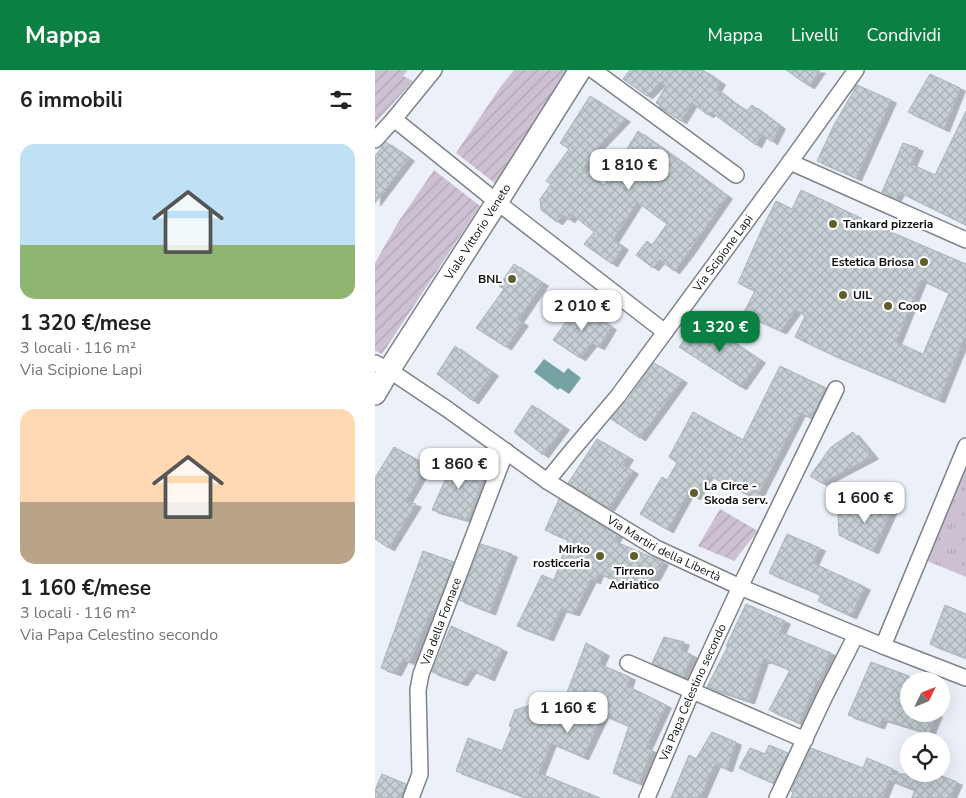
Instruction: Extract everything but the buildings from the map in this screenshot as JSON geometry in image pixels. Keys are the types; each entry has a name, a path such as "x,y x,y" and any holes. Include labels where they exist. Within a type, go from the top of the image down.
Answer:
{"main road":[{"name":"Viale Vittorio Veneto","path":"375,394 382,366 497,202 580,70"}],"street":[{"path":"375,140 434,70"},
{"path":"593,70 736,175"},
{"name":"Via Scipione Lapi","path":"547,481 619,396 856,70"},
{"path":"394,119 497,202 665,332"},
{"path":"790,162 966,240"},
{"name":"Via Martiri della Libertà","path":"382,366 547,481 656,548 740,587 966,678"},
{"name":"Via Papa Celestino secondo","path":"647,798 692,691 740,587 836,389"},
{"path":"883,646 966,446"},
{"name":"Via della Fornace","path":"411,798 420,774 418,690 421,674 506,451"},
{"path":"777,798 856,635"},
{"path":"628,663 805,740"}],"green space":[{"path":"375,70 408,70 403,76 413,81 375,123"},
{"path":"514,70 567,70 496,184 456,153"},
{"path":"434,170 480,206 382,354 375,351 375,263 399,221"},
{"path":"966,447 966,577 920,558"},
{"path":"720,509 758,531 734,561 698,546"}],"shaded area":[{"path":"544,359 564,373 568,368 581,378 569,394 560,388 558,390 534,372"}],"place":[{"name":"Tankard pizzeria","path":"833,224"},
{"name":"Estetica Briosa","path":"924,262"},
{"name":"BNL","path":"512,279"},
{"name":"UIL","path":"843,295"},
{"name":"Coop","path":"888,306"},
{"name":"La Circe - Skoda serv.","path":"694,493"},
{"name":"Mirko rosticceria","path":"600,556"},
{"name":"Tirreno Adriatico","path":"634,556"}]}
